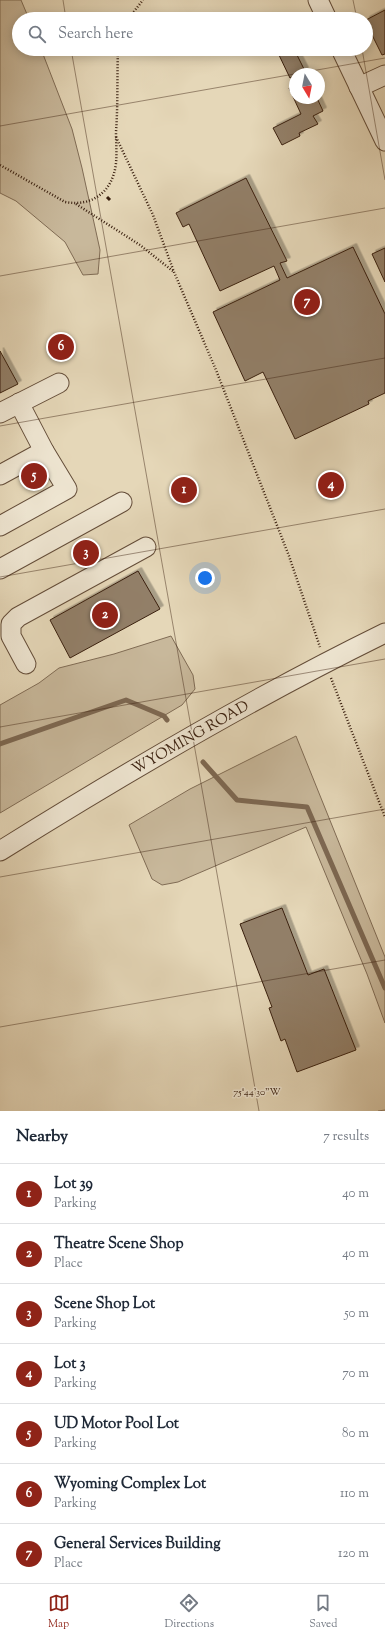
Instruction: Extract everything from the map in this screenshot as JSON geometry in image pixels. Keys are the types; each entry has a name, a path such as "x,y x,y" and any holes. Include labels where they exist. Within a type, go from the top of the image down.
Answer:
{"street":[{"path":"318,0 324,12"},
{"path":"344,56 385,141"},
{"path":"359,87 385,75"},
{"path":"0,413 59,383"},
{"path":"0,526 67,489 44,451 19,403"},
{"path":"0,475 44,451"},
{"path":"0,569 122,502"},
{"path":"26,664 11,636 11,624 18,617 146,548"},
{"name":"WYOMING ROAD","path":"0,851 186,738 325,662 385,633"}],"path":[{"path":"134,12 143,0"},
{"path":"0,165 64,202 75,204 87,202 97,197 111,182 116,162 118,56"},
{"path":"116,137 153,215 174,272 216,370 270,505 318,643"},
{"path":"75,204 140,245 174,272"},
{"path":"333,682 385,817"}],"shaded area":[{"path":"0,0 21,0 26,12 12,12 12,56 44,56 72,129 82,168 100,250 98,274 83,275 65,242 16,201 0,193"},
{"path":"171,636 193,675 195,689 182,705 0,813 0,705 39,683 59,668 114,654"},
{"path":"296,736 385,957 385,1023 367,974 306,827 178,882 162,885 152,879 129,825 190,789"}],"building":[{"path":"385,10 385,54 382,55 373,37 373,16"},
{"path":"279,56 298,56 304,68 289,68 289,76"},
{"path":"296,104 320,104 323,111 313,116 318,124 299,133 300,136 282,145 273,128 301,114"},
{"path":"246,178 287,261 280,263 287,278 353,247 385,314 385,393 368,401 369,404 295,439 263,372 245,381 213,312 280,280 274,266 220,291 189,224 183,227 176,213"},
{"path":"385,248 385,282 372,254"},
{"path":"0,351 18,384 0,393"},
{"path":"138,571 160,609 70,658 50,620"},
{"path":"282,908 308,975 324,969 356,1050 297,1072 285,1039 281,1041 269,1008 272,1007 240,924"}],"waterway":[{"path":"0,744 126,700 164,716 167,720"},
{"path":"203,762 237,800 307,807 385,988"}],"railway":[{"path":"107,197 110,200"}],"place":[{"name":"General Services Building","path":"307,302"},
{"name":"Wyoming Complex Lot","path":"61,347"},
{"name":"UD Motor Pool Lot","path":"34,476"},
{"name":"Lot 3","path":"331,485"},
{"name":"Lot 39","path":"184,490"},
{"name":"Scene Shop Lot","path":"86,553"},
{"name":"Theatre Scene Shop","path":"105,615"}]}
